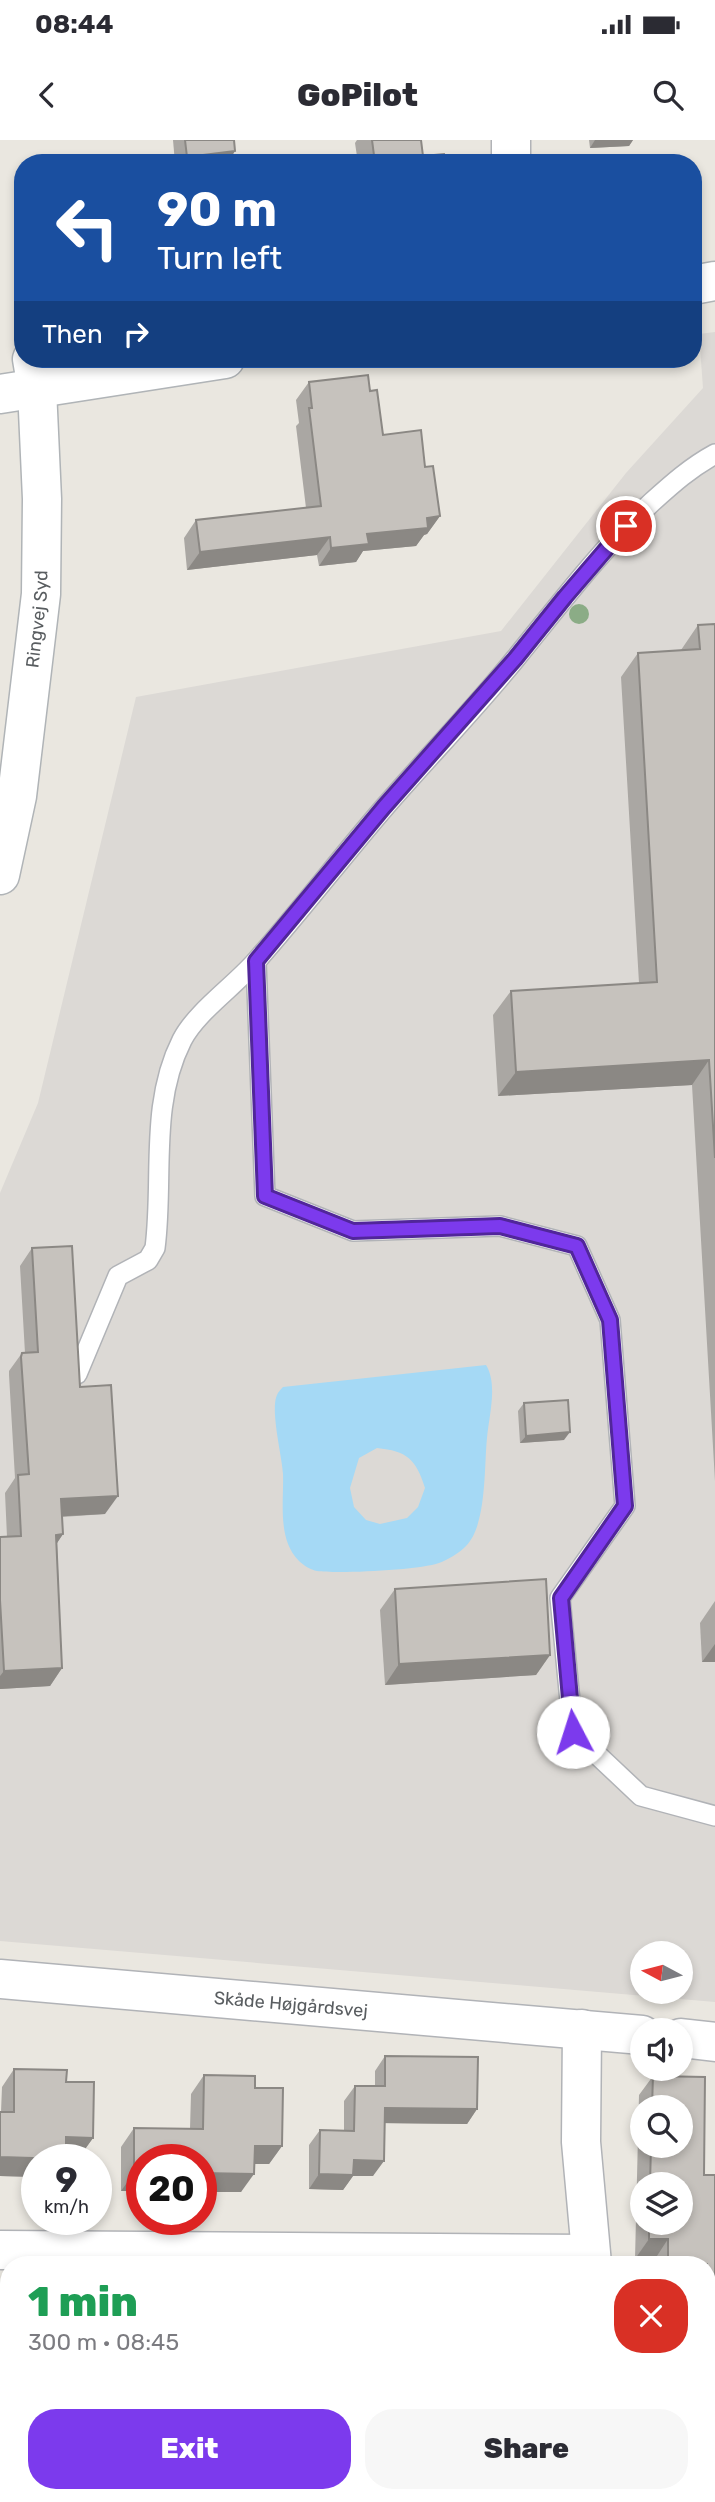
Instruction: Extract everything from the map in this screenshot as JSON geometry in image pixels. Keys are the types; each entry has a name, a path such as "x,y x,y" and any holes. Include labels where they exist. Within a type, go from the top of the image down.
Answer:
{"street":[{"path":"23,381 142,368"},
{"name":"Ringvej Syd","path":"0,875 17,796 41,594 42,499 23,381"},
{"name":"Skåde Højgårdsvej","path":"0,1979 630,2034"},
{"path":"582,2029 581,2142 591,2256"},
{"path":"693,2039 715,2042"},
{"path":"0,2250 394,2256"}],"lane":[{"path":"78,1374 118,1276 148,1260 155,1248 159,1128 171,1063 184,1037 256,961 384,807 515,659 626,526 681,475 715,454"},
{"path":"256,961 265,1196 353,1231 500,1226 577,1246 610,1320 625,1506 561,1598 573,1732 641,1796 715,1816"}],"shaded area":[{"path":"715,332 715,2002 693,2000 693,1941 630,1941 630,1995 0,1941 0,1193 38,1103 136,697 501,631 626,473 703,388 702,334"}],"water":[{"path":"486,1365 492,1391 483,1495 478,1524 466,1546 439,1563 398,1569 327,1572 301,1563 287,1542 283,1520 283,1474 275,1402 283,1387","holes":["377,1448 403,1454 418,1470 425,1488 418,1507 407,1518 380,1524 366,1520 354,1507 350,1488 359,1458"]}],"building":[{"path":"185,140 234,140 235,151 187,154"},
{"path":"372,140 421,140 423,154 374,154"},
{"path":"368,375 370,391 377,390 383,435 421,430 425,467 433,466 440,516 427,518 428,528 367,534 369,544 331,548 330,537 200,552 196,520 321,506 309,408 312,408 309,382"},
{"path":"715,624 715,1158 709,1060 516,1072 511,991 657,982 638,653 700,649 698,625"},
{"path":"72,1246 80,1387 111,1385 118,1496 61,1499 63,1534 56,1535 62,1668 4,1671 0,1537 21,1536 18,1475 29,1474 21,1357 22,1353 38,1352 32,1248"},
{"path":"568,1400 570,1432 526,1436 524,1403"},
{"path":"546,1579 550,1655 399,1664 395,1589"},
{"path":"385,2056 478,2057 477,2109 385,2108 384,2161 354,2160 353,2175 319,2174 320,2130 354,2131 355,2086 385,2086"},
{"path":"14,2069 67,2070 66,2082 94,2082 93,2138 66,2137 66,2144 21,2144 21,2158 0,2157 0,2112 14,2112"},
{"path":"204,2075 255,2076 255,2088 283,2088 282,2146 255,2146 254,2174 217,2173 217,2144 134,2144 134,2128 203,2129"},
{"path":"693,2077 705,2077 704,2175 715,2175 715,2256 668,2256 668,2239 649,2239 649,2235 693,2235 693,2172 650,2172 651,2158 693,2158 693,2095 652,2095 653,2081 693,2081"}],"route":[{"path":"573,1732 561,1598 625,1506 610,1320 577,1246 500,1226 353,1231 265,1196 256,961 384,807 515,659 626,526"}]}
